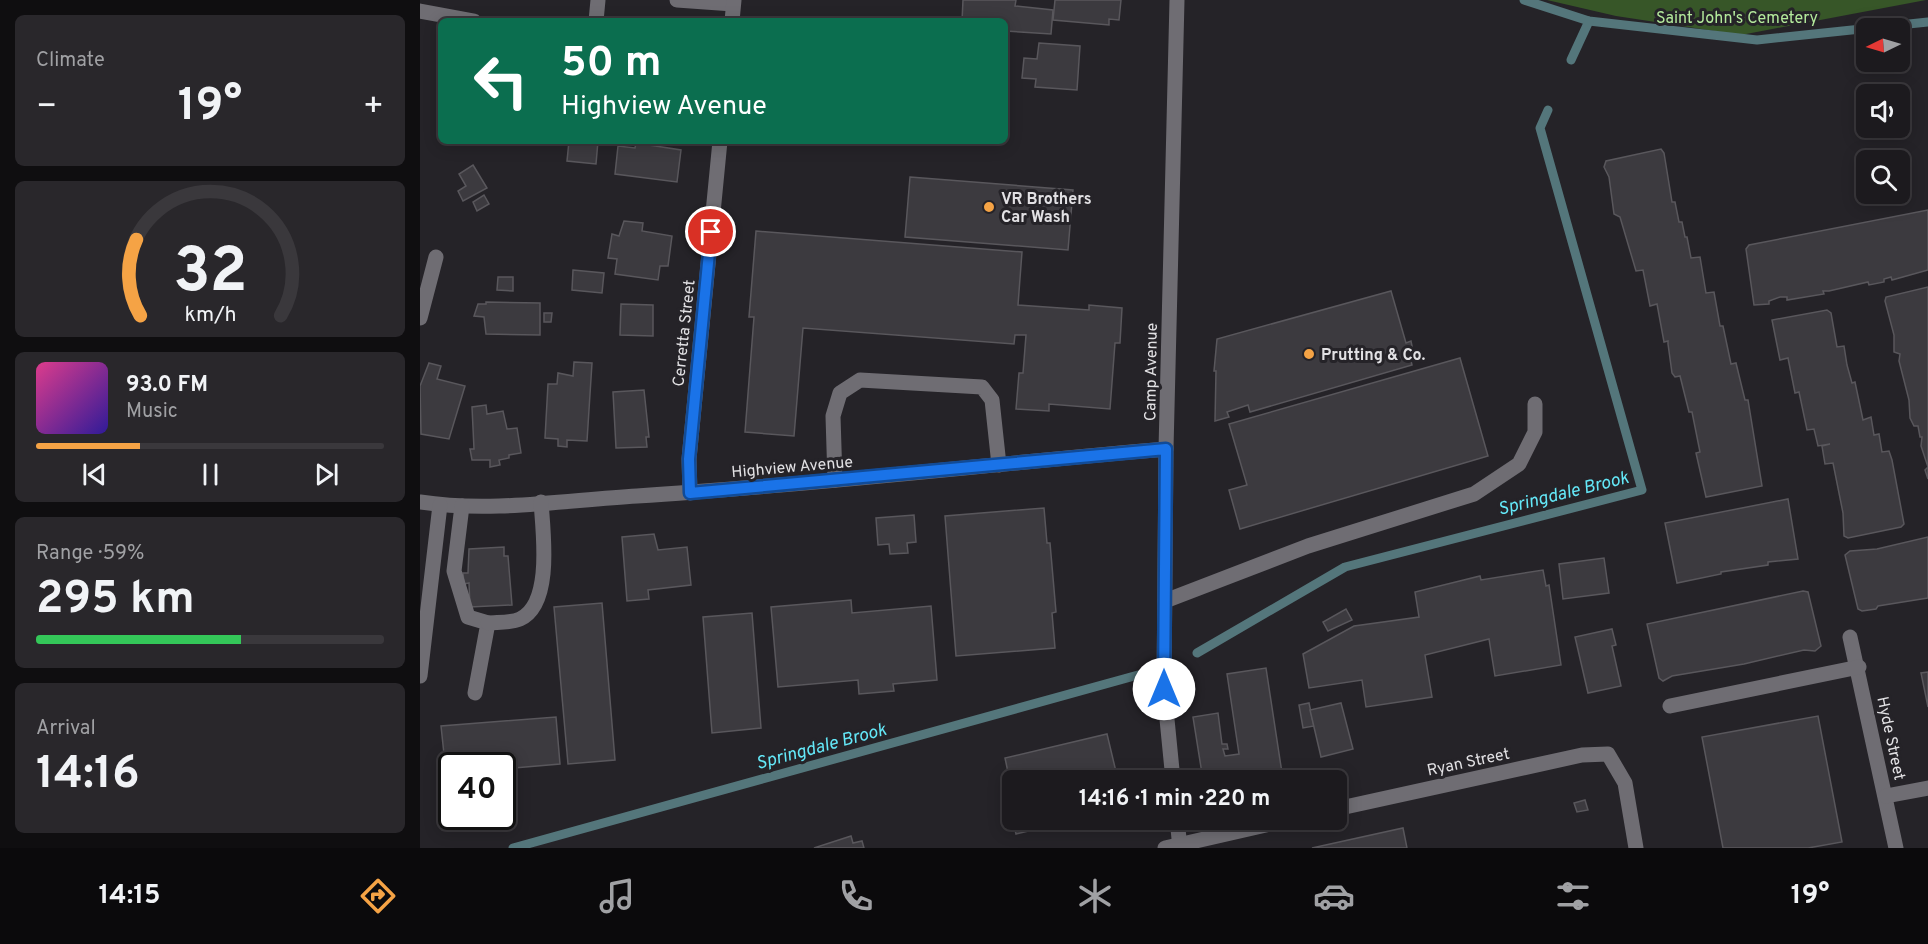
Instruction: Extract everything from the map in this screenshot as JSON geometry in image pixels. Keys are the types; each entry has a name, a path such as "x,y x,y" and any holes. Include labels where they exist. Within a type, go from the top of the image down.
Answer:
{"street":[{"path":"596,18 598,0"},
{"path":"677,0 734,2 732,18"},
{"name":"Camp Avenue","path":"1172,770 1164,689 1166,449 1177,0"},
{"path":"420,11 458,18"},
{"name":"Cerretta Street","path":"690,493 689,459 720,144"},
{"path":"420,318 436,257"},
{"path":"835,480 833,416 840,393 860,380 982,387 992,400 999,465"},
{"path":"1165,601 1308,546 1474,494 1519,464 1535,432 1535,404"},
{"name":"Highview Avenue","path":"420,502 462,506 690,493 1166,449"},
{"path":"462,506 454,571 468,617 488,623 520,619 539,600 544,558 541,502"},
{"path":"420,676 440,505"},
{"path":"475,693 488,623"},
{"name":"Hyde Street","path":"1850,637 1859,668 1896,848"},
{"path":"1670,706 1859,668"},
{"name":"Ryan Street","path":"1347,807 1582,755 1608,754 1625,783 1636,848"},
{"path":"1886,796 1928,788"},
{"path":"1176,830 1175,847 1246,830"}],"green space":[{"name":"Saint John's Cemetery","path":"1547,0 1926,0 1741,35 1616,16"}],"building":[{"path":"963,0 1016,0 1015,6 1053,10 1051,34 1008,31 1008,18 962,18"},
{"path":"1055,0 1121,0 1119,20 1109,19 1109,25 1053,20"},
{"path":"1039,43 1080,46 1077,90 1035,87 1036,79 1022,78 1024,58 1037,59"},
{"path":"569,144 598,144 596,164 567,161"},
{"path":"636,144 642,144 681,150 677,182 615,174 618,146 635,148"},
{"path":"1661,149 1664,153 1672,202 1675,202 1679,222 1682,222 1691,258 1700,257 1706,293 1714,292 1720,326 1723,326 1731,364 1736,363 1745,400 1748,400 1762,486 1706,497 1696,453 1700,452 1692,412 1689,412 1680,376 1675,377 1672,373 1668,341 1664,342 1657,304 1650,306 1643,270 1636,271 1620,217 1614,214 1609,177 1604,167 1606,161"},
{"path":"473,165 487,188 463,201 458,191 466,186 459,174"},
{"name":"VR Brothers Car Wash","path":"910,177 1073,190 1068,250 905,237"},
{"path":"484,195 489,204 477,211 473,202"},
{"path":"1928,210 1928,270 1892,280 1891,277 1884,279 1884,282 1869,285 1868,282 1823,291 1824,294 1787,300 1787,297 1780,297 1769,301 1769,304 1754,305 1746,249 1749,245"},
{"path":"624,221 643,223 642,231 672,236 668,266 660,266 658,280 615,274 617,259 608,258 612,234 619,236"},
{"path":"756,231 1022,252 1018,305 1089,310 1089,305 1122,308 1120,343 1115,343 1110,409 1049,404 1049,411 1016,409 1019,373 1023,373 1026,335 1015,335 1014,344 803,328 794,436 745,432 754,317 749,317"},
{"path":"573,270 604,273 602,293 572,290"},
{"path":"498,277 513,277 513,291 497,290"},
{"path":"1928,287 1928,467 1921,446 1922,437 1920,437 1918,426 1914,426 1910,418 1909,400 1899,361 1900,354 1894,352 1894,335 1885,301 1886,297"},
{"path":"1391,291 1406,343 1411,341 1413,351 1409,353 1412,365 1250,412 1248,405 1227,412 1229,417 1215,421 1216,371 1214,371 1217,339"},
{"path":"486,302 540,303 540,335 486,334 484,317 474,316 478,304 486,304"},
{"path":"621,304 653,305 653,336 620,335"},
{"path":"1827,310 1831,313 1837,347 1844,346 1847,365 1852,383 1855,382 1863,420 1871,417 1874,435 1879,434 1882,452 1889,451 1904,524 1901,527 1848,538 1844,536 1843,513 1833,463 1825,464 1822,446 1830,444 1818,446 1814,429 1807,430 1799,392 1795,393 1788,358 1780,360 1772,320"},
{"path":"544,313 552,313 551,322 544,322"},
{"path":"1460,358 1488,456 1240,529 1229,490 1247,485 1229,424"},
{"path":"574,362 592,363 587,441 567,440 567,447 558,446 558,439 545,438 548,384 557,384 558,373 573,376"},
{"path":"429,363 441,366 437,379 465,386 449,439 421,434 420,386"},
{"path":"644,390 649,437 646,437 647,447 616,448 613,392"},
{"path":"486,405 487,414 503,411 507,429 517,428 521,453 509,455 509,458 499,460 500,465 490,467 490,460 472,460 470,449 474,449 472,407"},
{"path":"1788,499 1798,559 1768,562 1768,565 1721,572 1721,574 1677,583 1665,523"},
{"path":"1044,508 1047,543 1050,543 1056,612 1052,613 1055,648 956,656 945,516"},
{"path":"914,515 916,542 907,543 908,553 890,554 889,544 878,545 876,518"},
{"path":"654,534 658,550 687,547 691,585 648,590 649,599 627,601 622,537"},
{"path":"1928,537 1928,598 1878,606 1876,609 1862,611 1858,609 1845,555 1850,551 1877,549"},
{"path":"504,547 504,556 508,556 512,605 470,607 469,583 464,584 463,573 468,573 469,549"},
{"path":"1604,558 1609,593 1563,599 1559,564"},
{"path":"1543,570 1546,586 1549,585 1561,665 1495,676 1489,639 1425,655 1432,697 1366,707 1362,680 1309,688 1303,654 1354,626 1419,617 1415,592 1480,576 1481,580"},
{"path":"1803,591 1808,592 1821,646 1815,651 1804,650 1744,664 1672,676 1663,681 1659,678 1647,624"},
{"path":"851,600 852,613 931,606 937,680 893,684 894,691 859,694 858,680 778,687 771,607"},
{"path":"602,603 615,760 568,764 554,607"},
{"path":"1346,609 1352,620 1328,631 1323,622"},
{"path":"752,613 761,728 712,733 703,617"},
{"path":"1612,629 1616,645 1612,646 1621,686 1588,693 1575,637"},
{"path":"1266,668 1282,770 1201,770 1193,717 1218,713 1222,744 1227,744 1228,749 1223,749 1225,756 1239,754 1227,674"},
{"path":"1928,672 1928,707 1921,673"},
{"path":"1309,703 1314,726 1303,728 1299,705"},
{"path":"1341,703 1353,749 1321,757 1310,710"},
{"path":"1818,716 1842,842 1808,848 1723,848 1702,737"},
{"path":"556,717 560,764 516,768 516,752 444,752 441,726"},
{"path":"1107,734 1116,770 1008,770 1005,758"},
{"path":"1585,800 1588,810 1577,812 1574,803"},
{"path":"1403,828 1407,848 1312,848"},
{"path":"1015,830 1033,830 1016,834"},
{"path":"851,836 853,843 862,841 864,848 814,848"}],"waterway":[{"path":"1524,0 1589,21 1757,40 1928,22"},
{"name":"Springdale Brook","path":"1571,60 1589,21"},
{"name":"Springdale Brook","path":"1197,653 1345,567 1642,490 1540,128 1548,110"},
{"name":"Springdale Brook","path":"513,848 1138,675"}],"place":[{"name":"VR Brothers Car Wash","path":"989,207"},
{"name":"Prutting & Co.","path":"1309,354"}],"route":[{"path":"711,232 689,459 690,493 1166,449 1164,689"}]}
